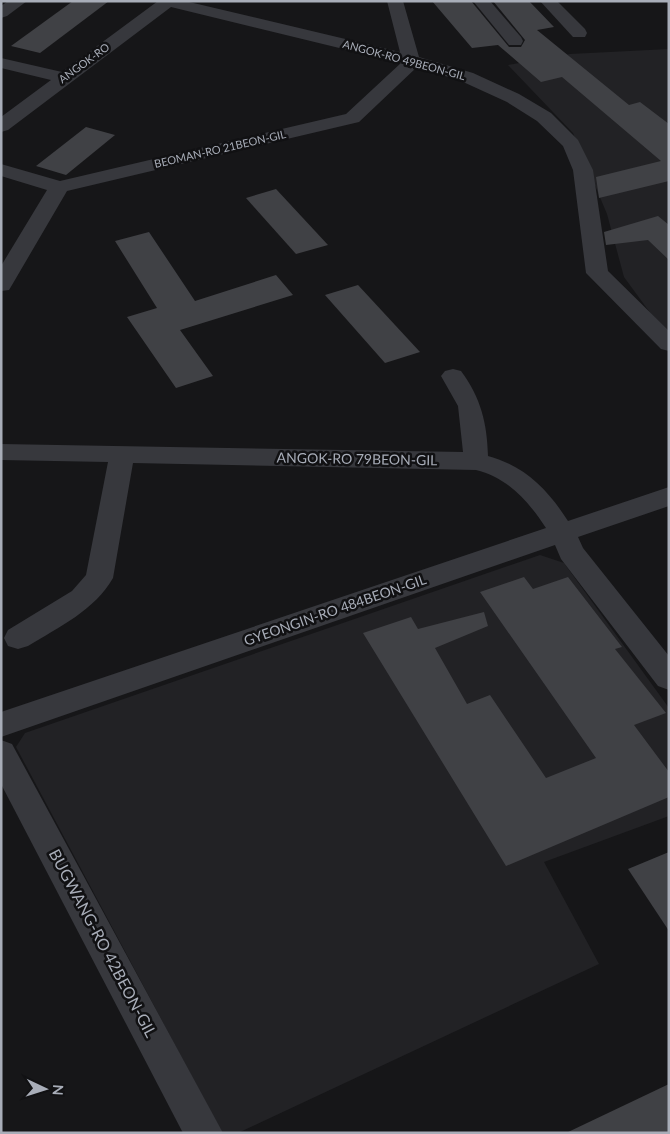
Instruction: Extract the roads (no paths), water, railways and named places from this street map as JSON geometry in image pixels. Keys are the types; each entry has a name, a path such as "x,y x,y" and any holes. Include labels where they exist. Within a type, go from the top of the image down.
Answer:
{"street":[{"path":"1,13 19,1"},
{"path":"395,1 411,60"},
{"path":"480,1 515,40"},
{"path":"548,1 579,33"},
{"name":"ANGOK-RO 49BEON-GIL","path":"168,2 411,60 468,77 513,98 544,117 571,144 583,170 597,273 669,344"},
{"name":"ANGOK-RO","path":"1,126 168,2"},
{"name":"BEOMAN-RO 21BEON-GIL","path":"59,187 352,118 408,68 411,60"},
{"path":"1,62 64,78"},
{"path":"1,170 59,187 1,285"},
{"path":"453,376 461,386 474,418 476,461"},
{"name":"ANGOK-RO 79BEON-GIL","path":"1,452 476,461 500,468 529,490 564,532 571,552 669,678"},
{"path":"18,638 82,598 99,578 122,454"},
{"name":"GYEONGIN-RO 484BEON-GIL","path":"1,725 669,496"},
{"name":"BUGWANG-RO 42BEON-GIL","path":"1,753 204,1133"}]}
